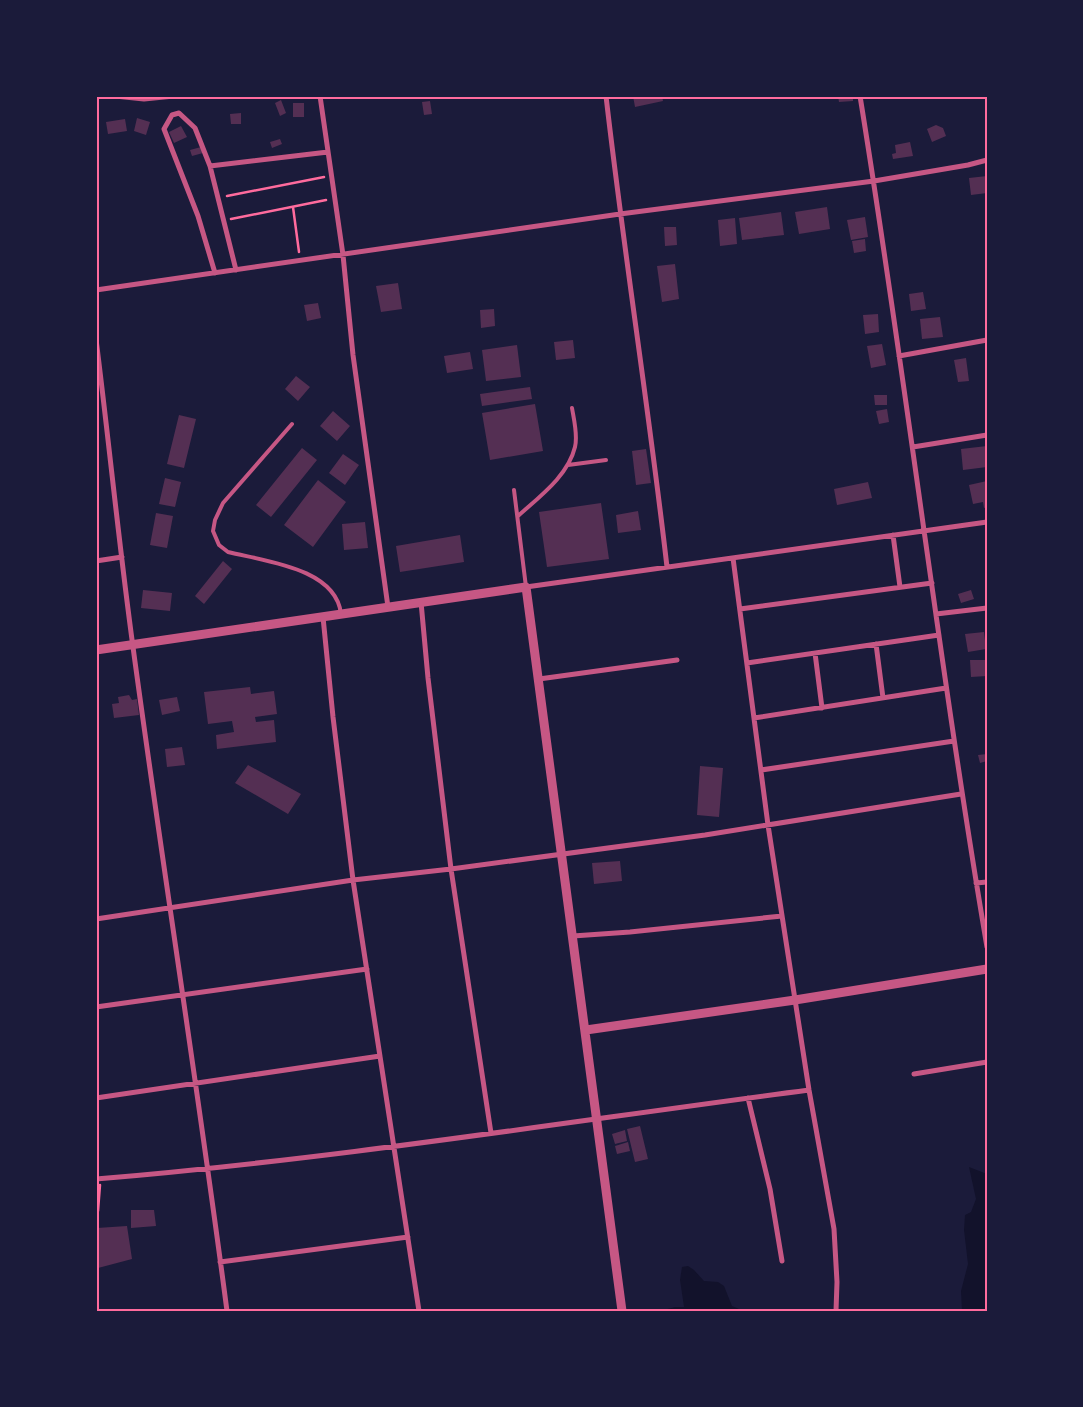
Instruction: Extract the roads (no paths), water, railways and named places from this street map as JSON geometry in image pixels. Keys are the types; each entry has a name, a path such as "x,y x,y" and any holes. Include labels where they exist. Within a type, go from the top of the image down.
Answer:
{"street":[{"path":"115,96 144,99 174,96"},
{"path":"320,96 343,255 354,355 388,607"},
{"path":"606,96 620,214 668,567"},
{"path":"860,96 913,447 961,794 987,947"},
{"path":"215,273 198,216 164,129 172,115 180,113 195,128 210,166 236,270"},
{"path":"210,166 328,152"},
{"path":"96,290 620,214 874,181 987,160"},
{"path":"96,339 132,644 227,1311"},
{"path":"899,356 987,340"},
{"path":"913,447 987,435"},
{"path":"96,650 987,522"},
{"path":"893,534 900,587"},
{"path":"96,561 122,557"},
{"path":"733,558 768,825 809,1090 834,1229 837,1274 836,1311"},
{"path":"740,609 932,583"},
{"path":"526,587 622,1311"},
{"path":"421,602 428,678 451,869 491,1133"},
{"path":"936,614 987,608"},
{"path":"323,616 353,880 419,1311"},
{"path":"747,663 939,635"},
{"path":"876,644 883,698"},
{"path":"815,653 822,708"},
{"path":"539,679 677,660"},
{"path":"754,718 946,688"},
{"path":"761,770 954,741"},
{"path":"96,920 353,880 451,869 768,825 961,794"},
{"path":"976,883 987,882"},
{"path":"573,936 782,916"},
{"path":"96,1007 367,969"},
{"path":"586,1030 796,1000 987,969"},
{"path":"96,1098 380,1056"},
{"path":"914,1074 987,1062"},
{"path":"99,1179 208,1169 395,1146 809,1090"},
{"path":"748,1098 770,1189 782,1260"},
{"path":"220,1262 408,1237"}],"lane":[{"path":"518,516 549,487 568,465 576,440 572,408"},
{"path":"292,424 223,503 215,520 213,531 219,545 228,552 301,570 325,584 339,600 341,614"},
{"path":"568,465 606,460"},
{"path":"514,490 526,587"}]}
